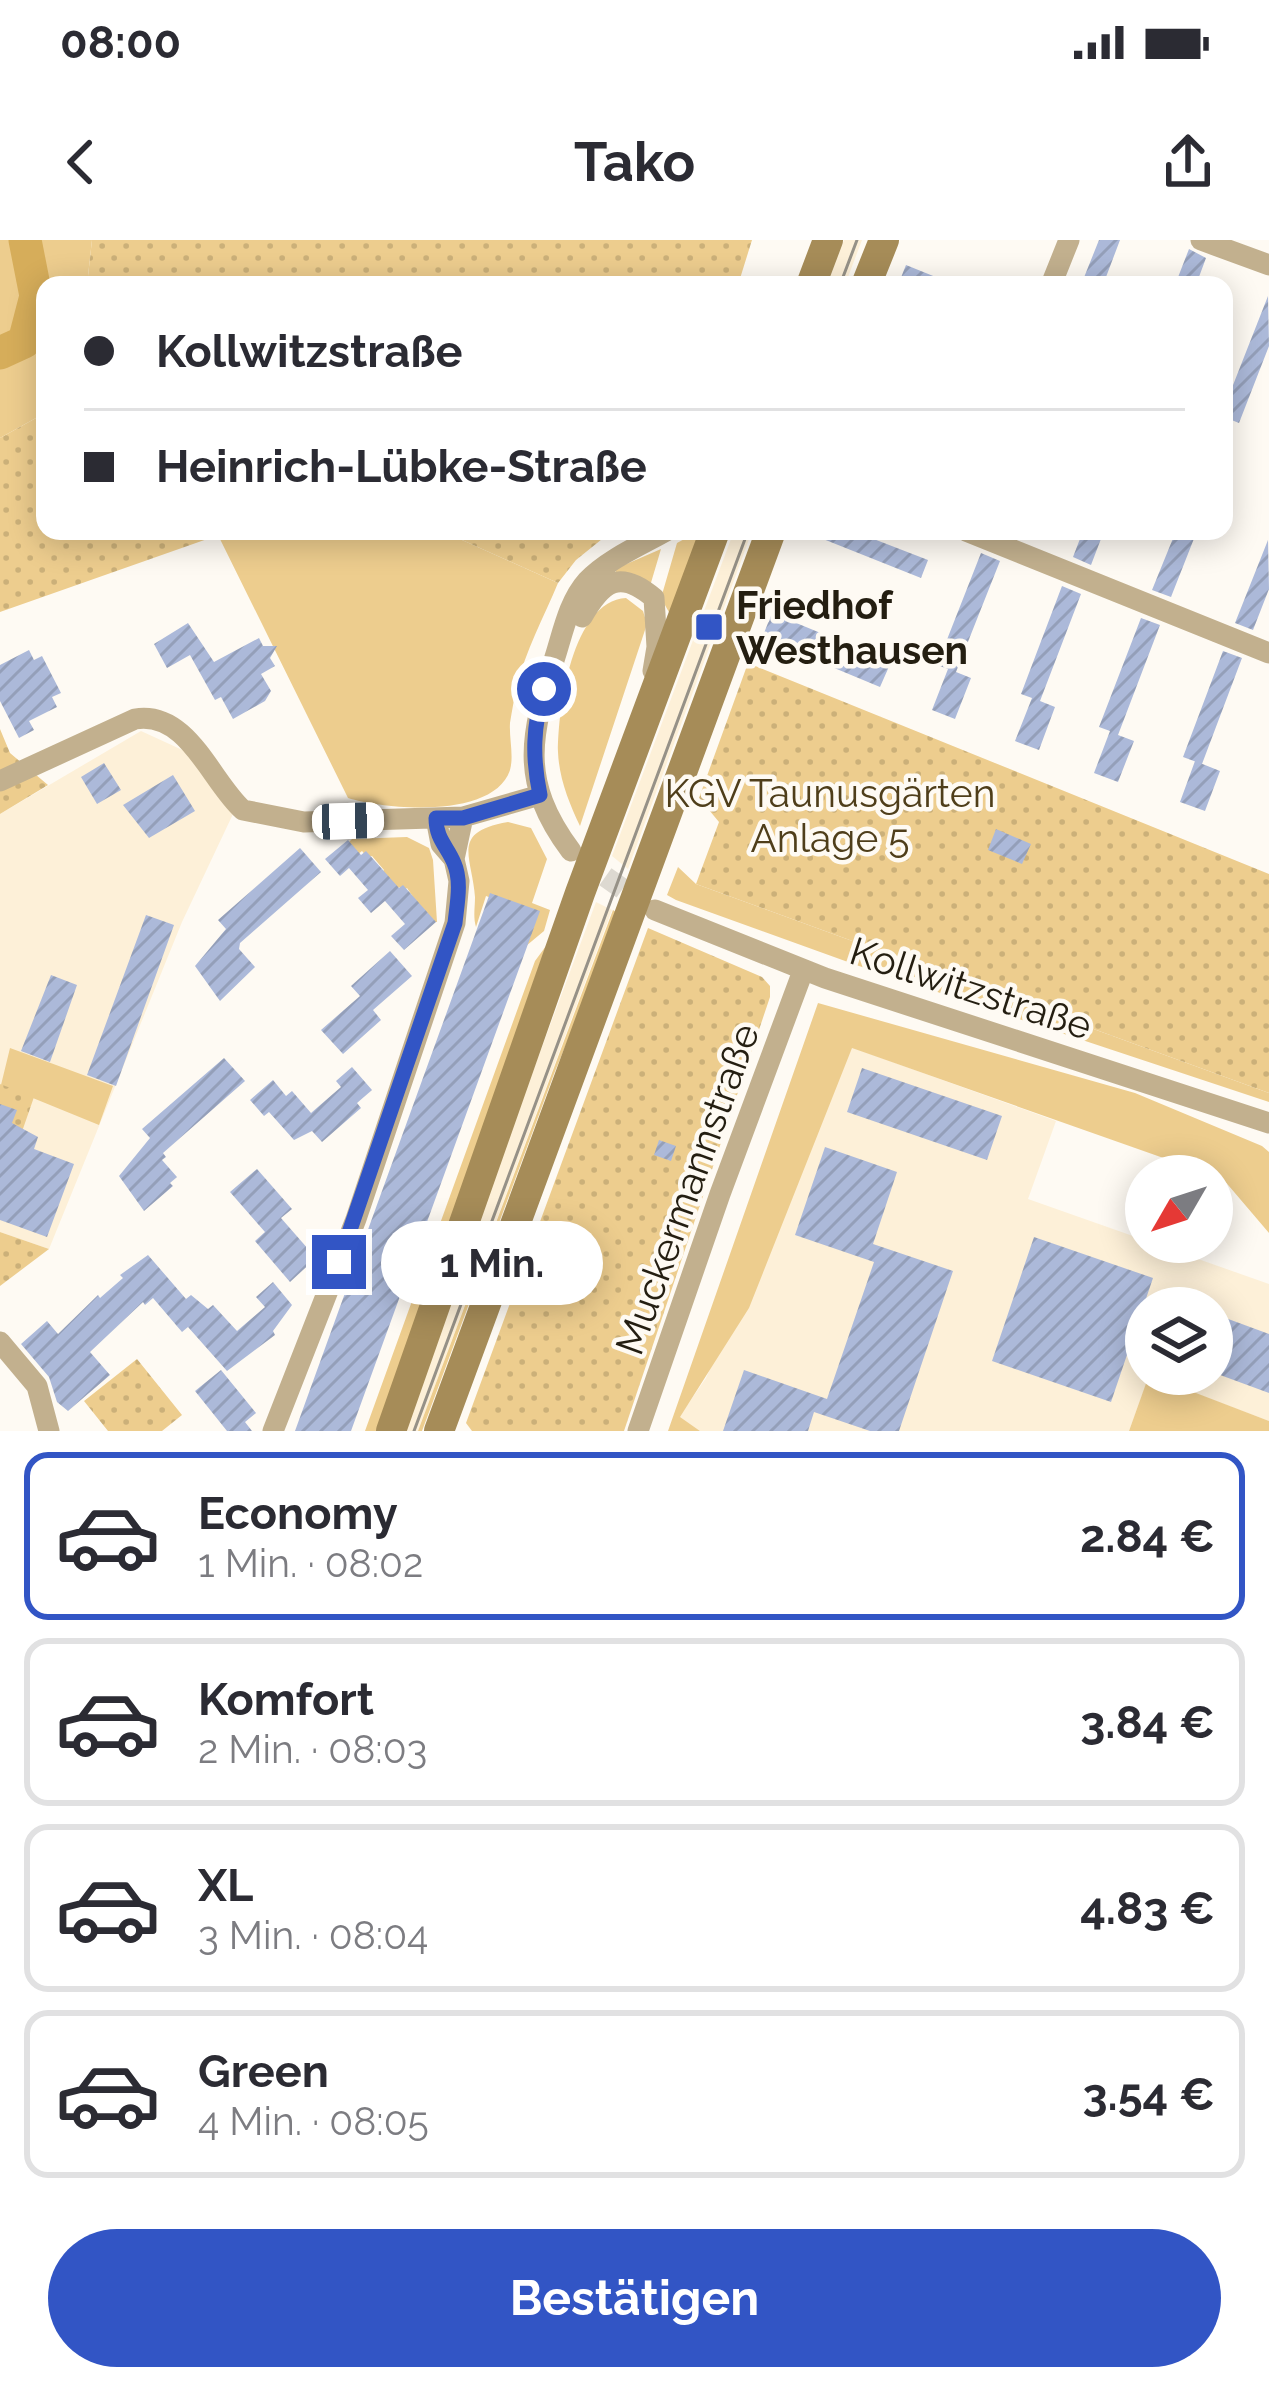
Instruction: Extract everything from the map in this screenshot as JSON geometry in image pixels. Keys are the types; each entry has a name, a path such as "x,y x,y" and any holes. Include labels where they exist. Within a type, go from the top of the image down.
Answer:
{"main road":[{"path":"814,276 828,240"},
{"path":"870,276 884,240"},
{"path":"391,1431 580,893 585,848 648,707 712,540"},
{"path":"440,1431 642,914 643,880 768,540"}],"street":[{"path":"1056,276 1070,240"},
{"path":"1201,240 1269,265"},
{"path":"585,848 540,795 534,734 569,611 586,581 652,540"},
{"path":"988,540 1269,653"},
{"path":"551,669 596,594 609,584 625,581 640,586 654,598 657,647 648,707"},
{"path":"0,781 135,719 149,717 166,723 194,749 243,810 304,822 463,818 540,795"},
{"path":"436,818 441,844 454,860"},
{"path":"273,1431 356,1219 455,923 459,881 454,860 463,818"},
{"name":"Kollwitzstraße","path":"642,914 1269,1124"},
{"name":"Muckermannstraße","path":"638,1431 803,971"},
{"path":"0,1342 37,1386 50,1431"},
{"path":"452,1431 453,1395"}],"shaded area":[{"path":"844,240 862,240 848,276 830,276"},
{"path":"731,540 749,540 628,869 612,856"},
{"path":"141,731 189,753 233,814 182,922 49,1249 0,1232 0,1195 33,1097 0,1084 0,814"},
{"path":"596,902 612,910 418,1431 399,1431"},
{"path":"851,1047 1056,1121 1028,1199 1125,1233 1125,1263 1209,1263 1269,1284 1269,1421 1200,1395 1233,1395 1233,1287 1125,1287 1125,1395 1142,1395 1129,1431 700,1431 679,1417 706,1378"}],"green space":[{"path":"0,240 92,240 88,276 36,276 36,418 0,438"},
{"path":"92,240 752,240 741,276 88,276"},
{"path":"36,418 36,540 204,540 0,612 0,438"},
{"path":"220,540 462,540 558,583 520,674 510,723 511,765 500,786 462,804 437,807 387,806 348,798"},
{"path":"462,540 601,540 558,583"},
{"path":"698,540 670,614 661,598 677,543"},
{"path":"661,549 650,586 616,573 615,569"},
{"path":"626,598 643,611 647,624 580,826 559,762 565,685 593,617 608,604"},
{"name":"KGV Taunusgärten Anlage 5","path":"748,663 1269,874 1269,1093 696,884 719,822 699,798"},
{"path":"0,729 10,753 48,785 0,814"},
{"path":"508,822 531,828 547,859 532,903 550,910 544,931 520,951 533,913 486,896 476,927 474,916 471,839 490,826"},
{"path":"407,837 429,848 437,922 430,922 407,888 393,892 379,876 384,870 372,856 362,851 357,855 347,844 352,839"},
{"path":"678,867 696,884 1269,1093 1269,1102 676,900 667,895"},
{"path":"613,910 619,914 554,1074 422,1431 418,1431"},
{"path":"648,928 762,977 770,986 770,997 624,1431 472,1431 466,1423"},
{"path":"546,946 377,1431 365,1431 535,961"},
{"path":"818,1003 1135,1093 1269,1152 1269,1233 1233,1191 1233,1155 1155,1155 852,1048 749,1308 680,1417 700,1431 668,1431"},
{"path":"10,1048 113,1086 99,1125 1,1085"},
{"path":"0,1084 34,1097 0,1195"},
{"path":"0,1232 49,1249 0,1286"},
{"path":"137,1359 182,1415 162,1431 108,1431 84,1401"},
{"path":"1142,1395 1201,1395 1269,1421 1269,1431 1129,1431"}],"building":[{"path":"1099,240 1120,240 1106,276 1085,276"},
{"path":"1189,249 1206,258 1199,276 1178,276"},
{"path":"906,265 933,276 902,276"},
{"path":"1268,296 1269,346 1239,423 1233,421 1233,385"},
{"path":"826,540 876,540 928,560 921,578"},
{"path":"1080,540 1101,540 1091,565 1073,557"},
{"path":"1172,540 1193,540 1171,597 1152,590"},
{"path":"1268,540 1269,589 1253,630 1235,623"},
{"path":"981,553 1000,561 956,672 971,678 955,719 932,710 948,669 937,665"},
{"path":"1062,586 1081,594 1040,701 1055,707 1039,750 1015,741 1032,698 1021,694"},
{"path":"772,613 891,662 880,687 762,638"},
{"path":"1141,618 1160,625 1118,735 1134,741 1118,782 1094,773 1110,731 1099,727"},
{"path":"188,623 214,662 259,638 263,646 277,646 270,658 275,666 261,674 271,691 265,701 233,719 221,697 215,700 190,655 167,668 154,644"},
{"path":"29,650 34,660 42,656 61,693 52,697 57,707 29,721 34,730 19,738 0,701 0,665"},
{"path":"1223,651 1242,658 1202,764 1183,757"},
{"path":"1195,761 1220,771 1205,811 1180,802"},
{"path":"104,763 121,790 97,804 81,777"},
{"path":"173,775 195,811 149,838 123,805"},
{"path":"996,829 1031,844 1022,864 988,850"},
{"path":"348,840 361,855 366,851 399,888 403,885 436,922 404,950 391,936 405,924 385,901 371,913 358,898 368,890 349,868 340,876 325,859"},
{"path":"300,848 321,872 240,943 239,949 255,967 220,1001 195,966 226,929 218,920"},
{"path":"490,893 540,911 351,1431 295,1431"},
{"path":"146,915 174,925 116,1086 87,1075"},
{"path":"390,951 412,976 373,1010 381,1020 343,1054 321,1030 360,996 351,986"},
{"path":"51,975 77,985 50,1062 21,1051"},
{"path":"224,1058 245,1081 163,1153 162,1160 177,1177 144,1211 119,1176 150,1138 142,1129"},
{"path":"352,1067 372,1090 357,1103 361,1108 322,1142 312,1131 294,1140 269,1112 264,1116 250,1100 273,1080 286,1096 292,1091 311,1113 341,1087 336,1081"},
{"path":"862,1068 1002,1116 987,1160 847,1112"},
{"path":"0,1104 17,1110 12,1123 38,1137 34,1149 74,1164 47,1237 0,1220"},
{"path":"659,1140 676,1146 671,1161 654,1155"},
{"path":"825,1147 897,1172 873,1244 953,1271 899,1431 870,1431 814,1412 808,1431 723,1431 744,1370 827,1399 874,1262 795,1235"},
{"path":"257,1169 292,1209 281,1218 316,1258 290,1282 255,1241 265,1232 230,1192"},
{"path":"1034,1237 1153,1278 1150,1287 1125,1287 1125,1361 1111,1402 992,1361"},
{"path":"148,1255 186,1299 191,1295 208,1309 213,1305 237,1331 265,1307 256,1297 273,1282 292,1305 273,1331 275,1335 227,1371 188,1327 182,1332 153,1298 143,1302 90,1352 110,1375 68,1411 57,1402 49,1377 21,1344 47,1321 58,1334"},
{"path":"1233,1321 1269,1334 1269,1393 1233,1380"},
{"path":"221,1370 256,1413 245,1422 252,1431 227,1431 195,1391"}],"waterway":[{"path":"0,353 24,342 36,296 25,240"}],"tunnel":[{"path":"580,859 643,903"}],"tram line":[{"path":"843,276 857,240"},
{"path":"414,1431 745,540"}],"place":[{"name":"Friedhof Westhausen","path":"709,627"}],"route":[{"path":"339,1262 455,923 459,881 454,860 437,834 436,818 463,818 540,795 534,734 544,689"}]}
